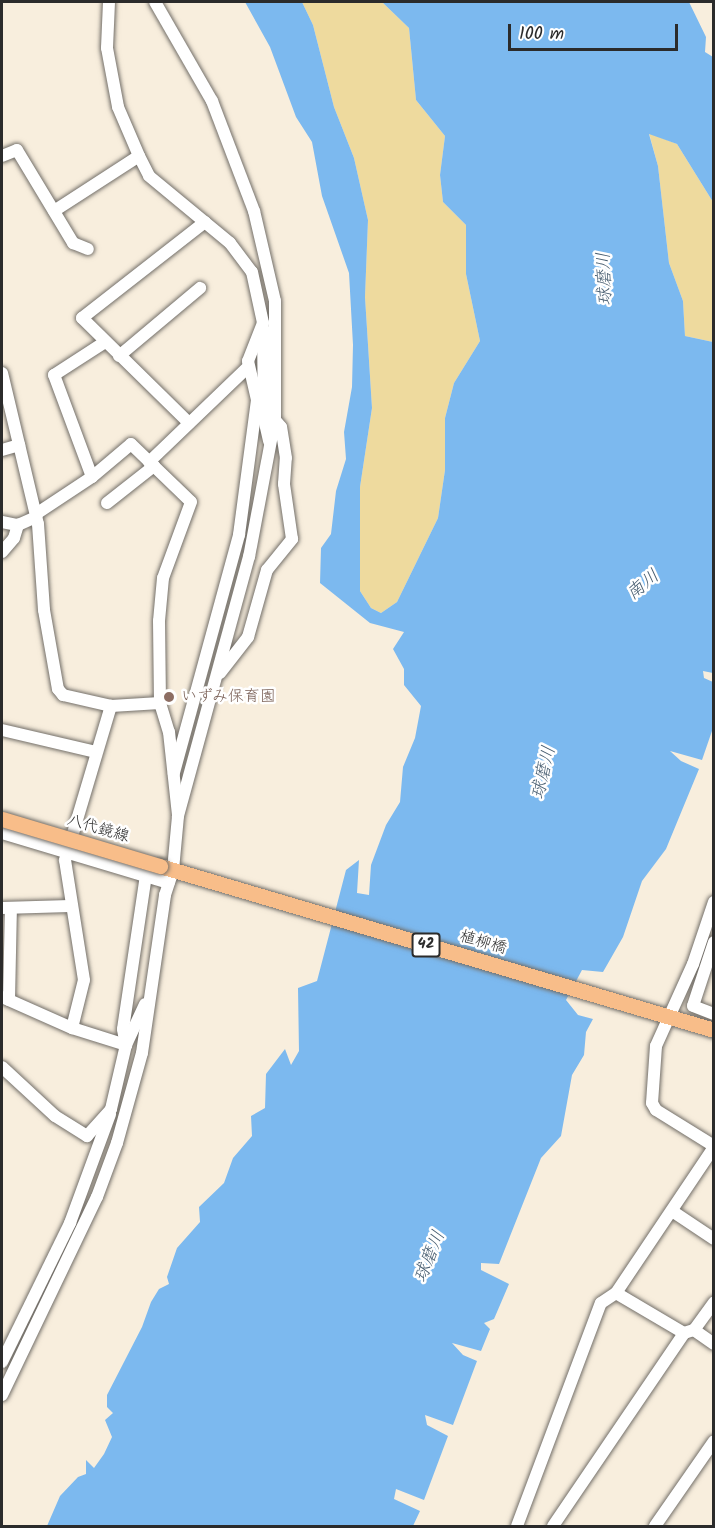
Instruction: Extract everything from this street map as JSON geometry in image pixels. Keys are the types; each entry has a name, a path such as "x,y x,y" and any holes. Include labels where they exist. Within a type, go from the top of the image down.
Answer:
{"main road":[{"name":"八代鏡線","path":"2,819 172,873"},
{"name":"植柳橋","path":"172,873 668,1016"},
{"name":"42","path":"668,1016 714,1030"}],"street":[{"path":"109,2 107,48 118,106 149,176 230,243 252,272 263,323 270,419"},
{"path":"2,1395 97,1197 117,1143 142,1053 150,992 172,873 178,816 249,557 270,445 275,301 254,211 212,101 155,2"},
{"path":"2,156 17,150 73,243 88,249"},
{"path":"54,212 140,156"},
{"path":"189,423 82,318 205,222"},
{"path":"119,356 200,288"},
{"path":"107,503 152,464 189,423 248,367 263,323"},
{"path":"92,477 54,375 105,342"},
{"path":"216,678 248,637 267,570 292,539 284,484 286,458 281,427 270,419 257,400 248,367"},
{"path":"2,373 36,515 44,610 58,689 63,695 111,706 160,703"},
{"path":"174,773 239,535 257,400"},
{"path":"2,522 18,525 36,515 92,477 131,444 191,502 163,578 159,621 160,703 174,773 174,808 178,816"},
{"path":"2,450 19,445"},
{"path":"2,552 14,538 18,525"},
{"path":"72,1028 84,980 70,906 67,853 111,706"},
{"path":"2,730 96,752"},
{"path":"2,833 146,876 172,873"},
{"path":"126,1045 123,1029 146,876"},
{"path":"517,1527 601,1303 616,1293 714,1147 656,1110 652,1103 656,1046 693,964 714,902"},
{"path":"70,906 6,908 5,998 72,1028 126,1045"},
{"path":"714,942 693,1006 714,1014"},
{"path":"2,1362 70,1223 111,1109 126,1045 150,992"},
{"path":"2,1067 55,1116 87,1136 111,1109"},
{"path":"672,1210 714,1239"},
{"path":"616,1293 714,1344"},
{"path":"553,1527 689,1332 714,1302"},
{"path":"655,1527 714,1441"}],"sand":[{"path":"302,2 382,2 409,28 416,100 445,136 440,175 443,202 466,225 466,274 480,341 454,383 445,418 445,470 438,518 397,602 381,613 371,608 360,591 360,487 372,408 365,297 368,220 354,158 334,107 313,25"},
{"path":"649,133 677,144 713,202 713,342 685,336 683,301 669,263 658,166"}],"water":[{"path":"245,2 302,2 313,25 334,107 354,158 368,220 365,297 372,408 360,487 360,591 371,608 381,613 397,602 438,518 445,470 445,418 454,383 480,341 466,274 466,225 443,202 440,175 445,136 416,100 409,28 382,2 689,2 706,37 705,52 713,57 713,202 677,144 649,134 658,166 669,263 683,301 685,336 713,342 713,673 703,671 704,678 713,682 713,728 702,760 670,751 681,761 699,769 666,849 642,881 623,937 603,972 582,970 566,1000 578,1015 593,1019 586,1032 584,1055 572,1075 561,1136 541,1158 499,1264 481,1263 481,1270 509,1284 494,1319 484,1323 490,1329 481,1351 452,1343 463,1355 477,1361 453,1425 425,1415 427,1425 448,1436 424,1500 396,1489 394,1499 420,1511 413,1526 47,1526 60,1496 78,1477 86,1474 86,1460 94,1468 104,1454 112,1437 105,1420 113,1413 107,1407 107,1395 142,1327 151,1302 159,1289 169,1284 167,1277 177,1248 200,1222 199,1207 224,1183 233,1158 252,1136 251,1116 265,1108 266,1074 285,1049 291,1065 299,1051 298,988 317,981 346,870 359,860 357,893 369,895 371,865 386,825 400,802 403,767 415,738 421,706 404,685 404,669 393,649 404,632 370,623 320,583 321,548 331,534 336,491 346,459 344,432 352,387 353,345 349,273 322,196 312,142 296,117 270,47"}],"place":[{"name":"いずみ保育園","path":"169,697"}],"water label":[{"name":"球磨川","path":"606,279"},
{"name":"南川","path":"644,586"},
{"name":"球磨川","path":"545,773"},
{"name":"球磨川","path":"431,1257"}]}
